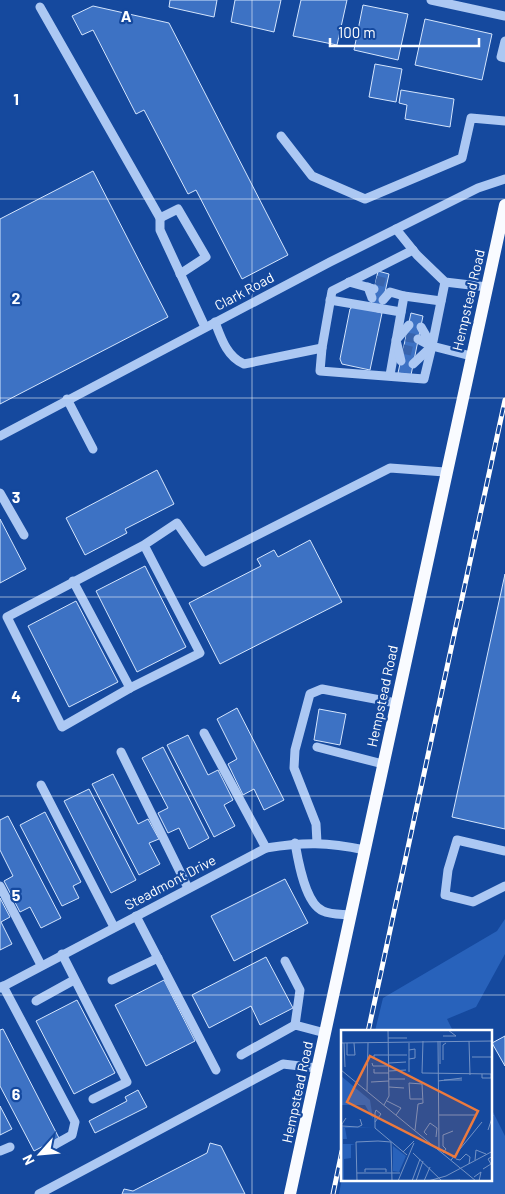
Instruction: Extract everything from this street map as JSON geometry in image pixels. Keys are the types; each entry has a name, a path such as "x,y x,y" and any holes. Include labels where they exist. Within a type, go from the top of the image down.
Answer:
{"main road":[{"name":"Hempstead Road","path":"290,1194 445,472 505,205"}],"street":[{"path":"431,0 505,16"},
{"path":"40,7 160,218 160,230 205,327"},
{"path":"505,42 502,57 505,58"},
{"path":"280,136 312,176 365,199 462,158 470,118 505,121"},
{"name":"Clark Road","path":"0,436 67,399 396,229 478,188 505,179"},
{"path":"160,218 178,209 206,257 180,274"},
{"path":"396,229 444,282 486,287"},
{"path":"413,250 332,291 322,348 320,372 390,375 424,379 444,282"},
{"path":"349,282 373,288"},
{"path":"387,292 441,302"},
{"path":"390,375 404,296"},
{"path":"330,300 401,312"},
{"path":"215,322 222,340 234,360 244,364 322,348"},
{"path":"396,340 409,325"},
{"path":"421,327 432,346"},
{"path":"396,340 406,337"},
{"path":"396,340 404,349"},
{"path":"396,340 401,361"},
{"path":"418,340 432,346 471,356"},
{"path":"416,352 432,346"},
{"path":"413,364 432,346"},
{"path":"67,399 93,449"},
{"path":"144,545 200,653 130,688 62,727 7,617 72,581 144,545 177,523 204,562 390,468 445,472"},
{"path":"0,493 24,535"},
{"path":"72,581 130,688"},
{"path":"317,843 316,824 294,768 295,750 310,694 322,689 396,703"},
{"path":"204,733 266,848"},
{"path":"317,747 383,764"},
{"path":"121,752 188,888"},
{"path":"41,785 114,927"},
{"path":"505,851 457,840 448,870 445,895 473,902 505,886"},
{"path":"295,843 300,871 317,908 324,912 350,915"},
{"name":"Steadmont Drive","path":"2,987 266,848 295,843 317,843 365,850"},
{"path":"0,886 41,965"},
{"path":"136,916 216,1070"},
{"path":"62,954 127,1082 93,1099"},
{"path":"112,980 158,958"},
{"path":"285,961 300,990 295,1025"},
{"path":"36,1001 74,980"},
{"path":"2,987 74,1122 72,1135 47,1149"},
{"path":"241,1055 295,1025 325,1033"},
{"path":"39,1194 283,1064 317,1068"},
{"path":"0,1151 10,1147"}],"shaded area":[{"path":"505,919 505,954 476,1007 447,1019 452,1030 375,1030 383,998 497,931"},
{"path":"492,1110 505,1136 505,1194 339,1194 341,1182 492,1182"}],"building":[{"path":"170,0 217,0 214,17 169,7"},
{"path":"235,0 281,0 274,32 231,22"},
{"path":"301,0 347,0 337,45 293,36"},
{"path":"363,5 408,14 398,60 354,50"},
{"path":"93,6 169,23 288,255 242,279 196,190 188,194 144,110 136,114 93,30 82,35 72,16"},
{"path":"425,19 492,34 482,80 415,65"},
{"path":"375,64 402,69 396,102 369,97"},
{"path":"401,90 454,99 450,127 405,119 407,105 399,103"},
{"path":"93,171 168,317 0,404 0,219"},
{"path":"378,271 389,274 382,306 371,304"},
{"path":"354,306 382,313 370,370 342,364 340,359 350,309"},
{"path":"411,313 423,316 411,375 398,373"},
{"path":"157,470 174,504 125,529 127,533 85,555 66,518"},
{"path":"0,519 26,569 0,583"},
{"path":"310,540 342,602 220,664 189,603 261,566 257,559 274,550 278,557"},
{"path":"145,566 186,647 137,672 96,591"},
{"path":"505,574 505,829 452,817"},
{"path":"76,601 118,682 69,707 28,626"},
{"path":"237,708 284,800 264,810 254,789 243,795 228,764 237,759 217,719"},
{"path":"319,709 346,714 340,745 314,740"},
{"path":"188,735 208,775 218,770 233,800 224,805 235,826 214,837 167,745"},
{"path":"163,747 209,838 189,849 179,828 168,833 158,813 168,808 142,758"},
{"path":"113,774 138,824 148,819 159,839 149,843 160,864 139,875 92,784"},
{"path":"89,789 136,880 111,893 64,801"},
{"path":"45,812 81,882 73,886 79,898 62,906 20,825"},
{"path":"8,816 61,918 41,928 30,907 20,912 4,881 13,876 0,850 0,820"},
{"path":"285,879 308,923 234,961 211,916"},
{"path":"0,898 10,917 1,922 12,944 0,950"},
{"path":"266,957 293,1008 260,1025 251,1006 209,1028 192,995"},
{"path":"164,980 195,1041 146,1066 115,1005"},
{"path":"77,1000 115,1073 74,1094 36,1021"},
{"path":"3,1029 59,1138 34,1151 0,1086 0,1030"},
{"path":"505,1036 505,1066 492,1043"},
{"path":"138,1090 147,1107 95,1133 89,1121 127,1101 125,1097"},
{"path":"0,1106 12,1129 0,1135"},
{"path":"210,1143 221,1146 245,1194 122,1194 124,1189 133,1191 207,1153"}],"tunnel":[{"path":"376,280 387,283"},
{"path":"406,337 418,339"},
{"path":"403,349 416,352"}],"railway":[{"path":"368,1030 505,400"},
{"path":"333,1194 341,1156"}]}
